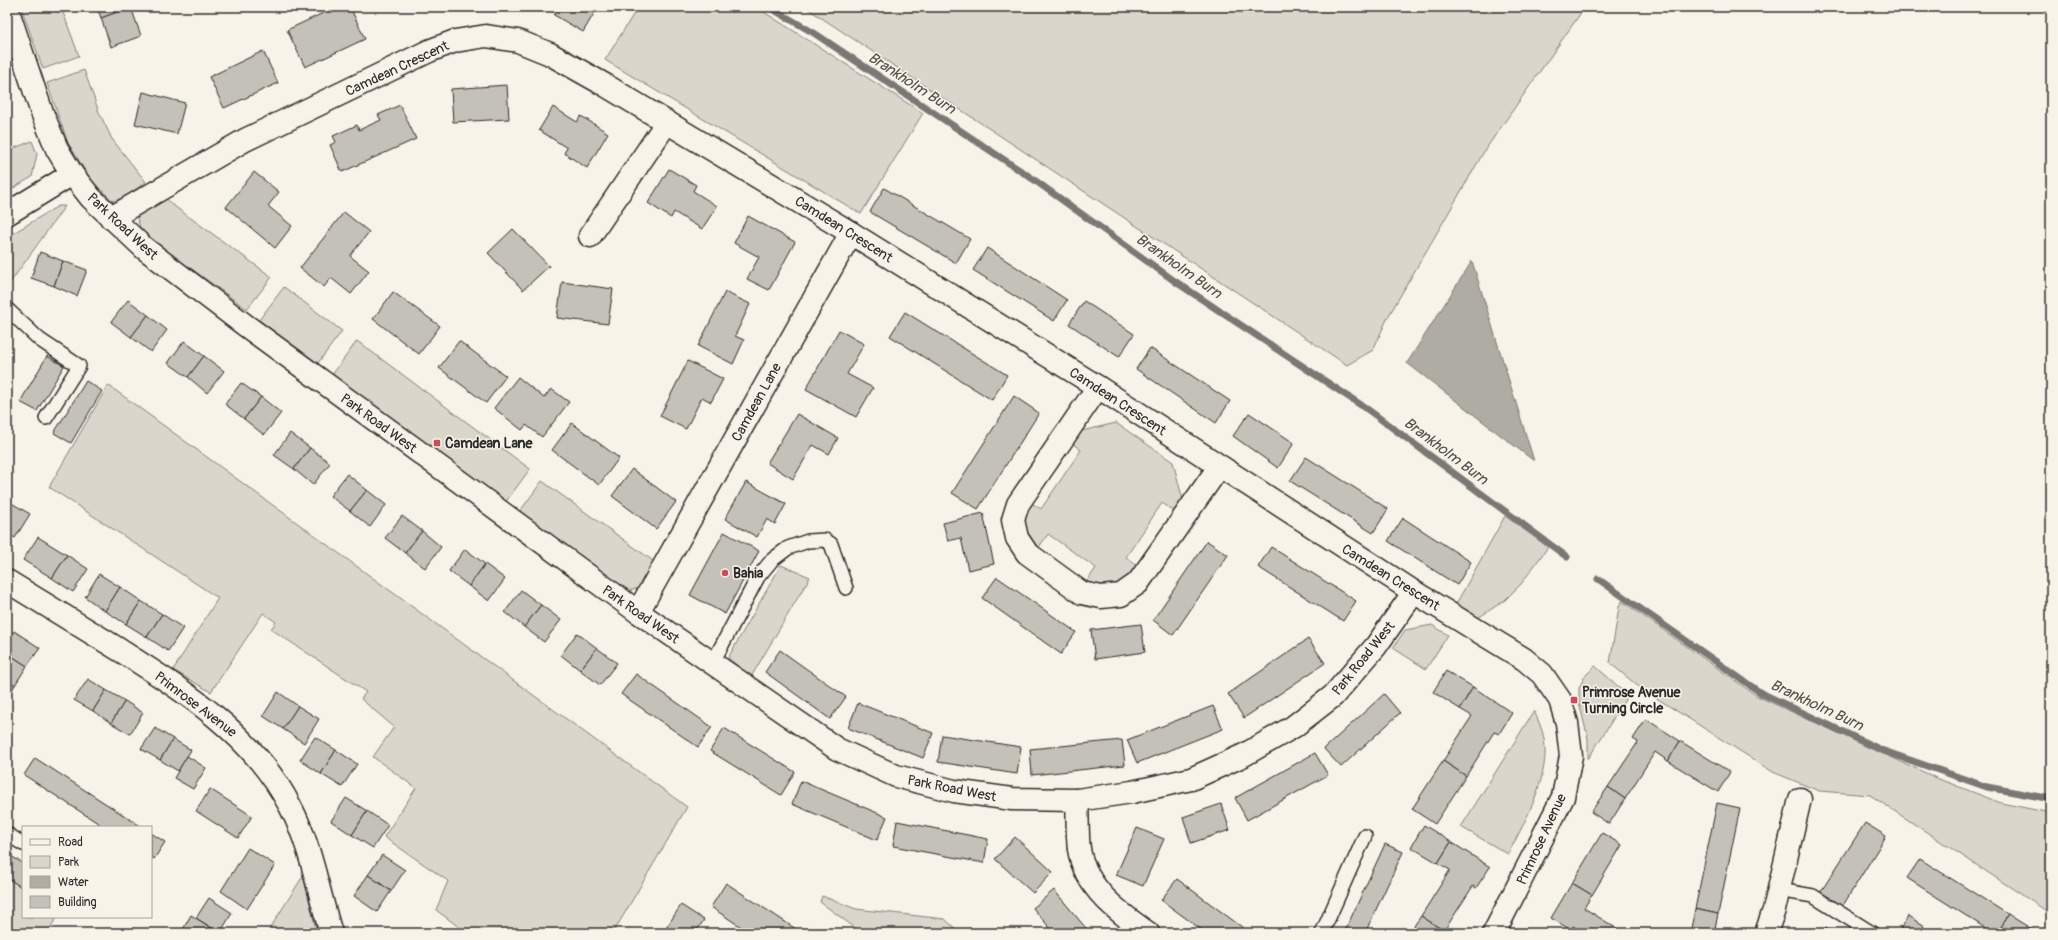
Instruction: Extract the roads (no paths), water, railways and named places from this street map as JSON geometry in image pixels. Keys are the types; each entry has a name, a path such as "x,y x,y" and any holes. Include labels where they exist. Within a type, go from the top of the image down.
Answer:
{"street":[{"name":"Park Road West","path":"7,8 43,116 56,149 72,174 111,218 144,248 225,310 638,612 712,664 837,749 896,776 954,791 1012,799 1077,800 1132,792 1191,779 1244,755 1293,728 1333,696 1376,646 1414,592"},
{"name":"Camdean Crescent","path":"111,218 245,140 429,51 455,41 486,36 518,41 550,54 667,122 851,233 1098,387 1219,467 1414,592 1524,659 1542,674"},
{"path":"590,236 667,122"},
{"path":"7,214 72,174"},
{"name":"Camdean Lane","path":"638,612 851,233"},
{"path":"1098,387 1018,504 1013,520 1017,538 1028,552 1082,593 1101,598 1121,595 1138,583 1219,467"},
{"name":"Primrose Avenue","path":"7,581 151,670 213,714 245,743 269,771 291,807 310,856 331,933"},
{"name":"Primrose Avenue","path":"1499,931 1563,797 1571,756 1567,723 1560,700 1542,674"},
{"path":"1766,933 1779,890 1800,799"},
{"path":"1077,800 1079,850 1085,870 1100,894 1118,912 1148,933"}],"lane":[{"path":"7,308 40,340 79,366 46,418"},
{"path":"712,664 758,577 772,560 788,548 808,541 825,540 831,544 846,588"},
{"path":"7,834 22,843"},
{"path":"1322,933 1364,836"},
{"path":"1779,890 1813,896 1872,933"}],"water":[{"path":"1472,261 1534,461 1407,363"}],"waterway":[{"name":"Brankholm Burn","path":"769,7 814,33 1033,179 1176,282 1367,409 1567,557"},
{"name":"Brankholm Burn","path":"1598,579 1761,693 1881,750 1987,787 2051,799"}],"place":[{"name":"Camdean Lane","path":"437,443"},
{"name":"Bahia","path":"725,573"},
{"name":"Primrose Avenue Turning Circle","path":"1574,700"}]}
